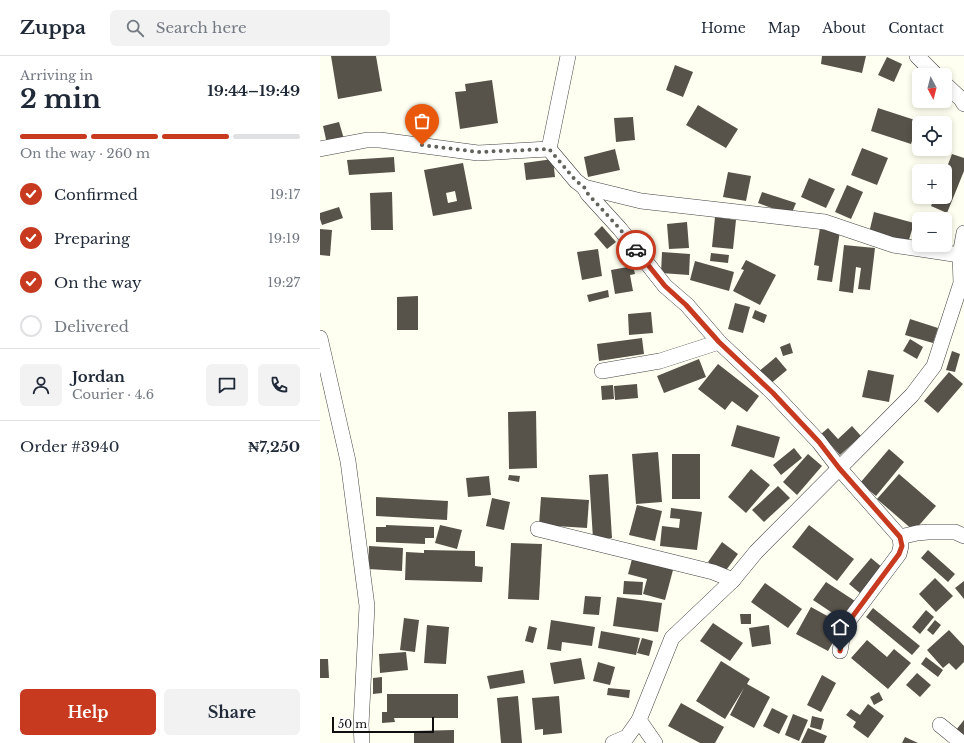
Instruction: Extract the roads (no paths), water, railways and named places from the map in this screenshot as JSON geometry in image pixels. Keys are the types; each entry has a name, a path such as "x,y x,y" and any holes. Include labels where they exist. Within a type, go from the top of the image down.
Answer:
{"street":[{"path":"549,149 568,56"},
{"path":"917,56 929,68"},
{"path":"952,91 964,104"},
{"path":"320,149 367,140 380,140 478,152 549,149"},
{"path":"549,149 576,181 584,187 641,201 825,222 893,245 960,255"},
{"path":"584,187 588,194 620,229 665,286 686,305 719,342 773,393 819,442 839,468 900,537 902,546 899,554 844,628 840,651"},
{"path":"613,743 627,737 639,720 672,638 733,580 756,552 912,395 934,366 961,283 960,255 964,233"},
{"path":"320,338 348,461 367,606 361,725 362,743"},
{"path":"602,370 660,361 719,342"},
{"path":"538,530 713,572 733,580"},
{"path":"900,537 928,532 955,532 964,536"},
{"path":"639,720 655,743"},
{"path":"940,725 962,743"}]}
